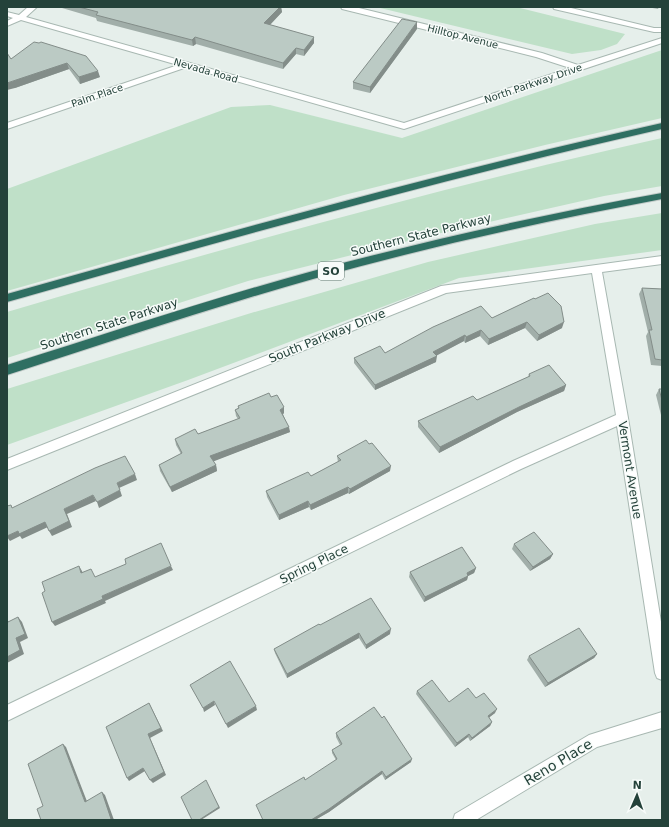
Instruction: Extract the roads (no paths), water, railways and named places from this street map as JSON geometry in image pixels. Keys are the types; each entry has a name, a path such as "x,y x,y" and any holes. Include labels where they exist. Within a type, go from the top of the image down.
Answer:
{"highway":[{"path":"7,298 309,213 548,152 662,126"},
{"name":"Southern State Parkway","path":"7,370 257,291 362,262 518,225 662,196"}],"street":[{"path":"7,24 20,18 34,7"},
{"name":"Hilltop Avenue","path":"345,7 539,55 579,68"},
{"path":"557,7 654,30 662,30"},
{"name":"Nevada Road","path":"7,14 404,126"},
{"name":"North Parkway Drive","path":"404,126 662,40"},
{"name":"Palm Place","path":"7,126 186,65"},
{"name":"South Parkway Drive","path":"7,465 444,289 662,260"},
{"name":"Vermont Avenue","path":"596,268 622,418 662,673"},
{"name":"Spring Place","path":"7,713 517,465 622,418"},
{"name":"Reno Place","path":"461,820 594,740 662,720"}]}
